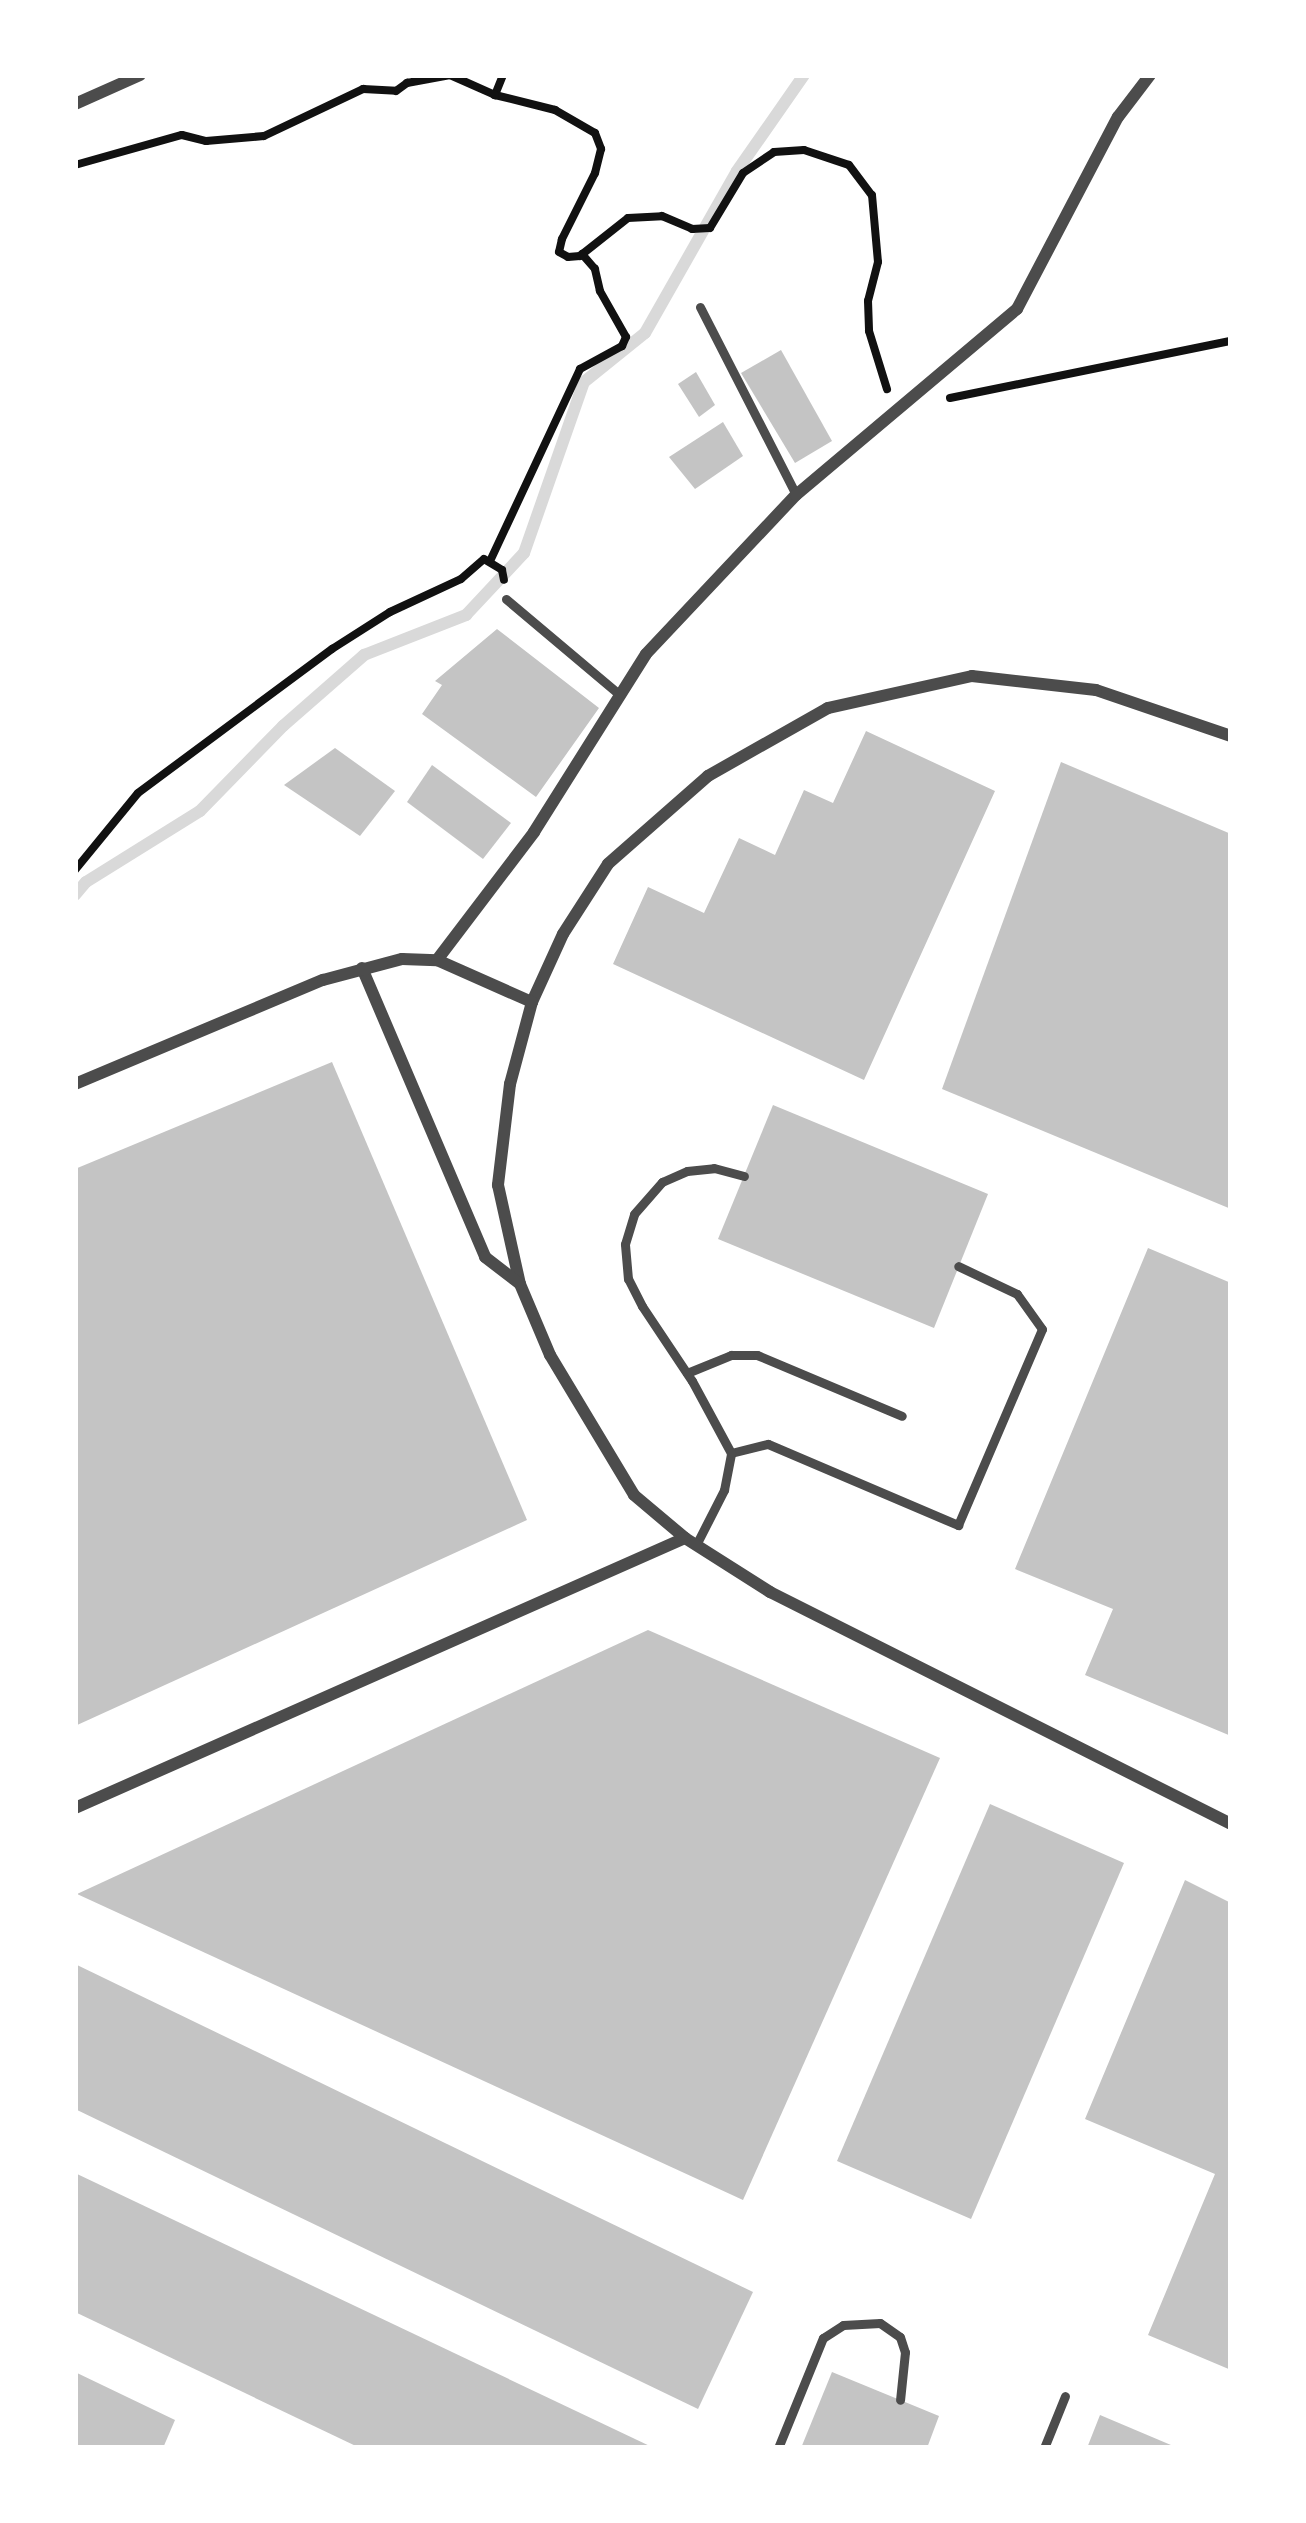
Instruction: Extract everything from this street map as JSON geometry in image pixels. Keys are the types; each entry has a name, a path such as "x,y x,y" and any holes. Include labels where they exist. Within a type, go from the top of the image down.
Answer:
{"street":[{"path":"75,104 140,75"},
{"path":"437,960 534,832 646,654 796,495 1016,309 1118,117 1150,75"},
{"path":"1231,736 1096,690 972,676 828,708 708,776 608,864 563,934 532,1001 510,1084 498,1185 520,1284 550,1355 634,1495 690,1542 770,1592 1231,1824"},
{"path":"75,1084 362,968 402,959 437,960 532,1001"},
{"path":"362,968 484,1257 520,1284"},
{"path":"75,1808 690,1542"}],"lane":[{"path":"700,308 796,495"},
{"path":"506,599 620,695"},
{"path":"690,1542 724,1490 730,1453 628,1279 625,1244 645,1196 687,1171 715,1168 744,1176"},
{"path":"730,1453 768,1444 958,1525 1042,1329 1036,1313 1017,1294 958,1266"},
{"path":"687,1373 731,1355 757,1355 902,1416"},
{"path":"778,2448 824,2338 843,2325 880,2323 900,2337 905,2352 900,2400"},
{"path":"1044,2448 1065,2396"}],"path":[{"path":"75,165 182,134 206,141 264,136 363,89 396,91 407,83 450,75 495,95 555,110 596,133 601,149 595,172 560,252 568,257 583,254 628,218 662,216 692,229 710,228 743,173 774,152 804,149 849,165 872,195 878,262 868,301 869,331 877,369 898,408 1231,341"},
{"path":"495,95 503,75"},
{"path":"75,870 138,793 332,649 491,560 580,368 600,361 626,338 583,254"},
{"path":"491,560 502,570 506,599"}],"building":[{"path":"781,350 832,441 795,463 741,373"},
{"path":"696,372 715,405 699,417 678,384"},
{"path":"723,422 743,456 695,489 669,457"},
{"path":"497,629 599,708 536,797 422,714 442,685 435,681"},
{"path":"866,731 995,791 864,1080 613,964 648,887 704,913 739,838 775,855 804,790 833,803"},
{"path":"335,748 395,791 360,836 284,785"},
{"path":"1061,762 1231,834 1231,1209 942,1089"},
{"path":"432,765 511,823 483,859 407,802"},
{"path":"332,1062 527,1520 75,1726 75,1169"},
{"path":"773,1105 988,1194 934,1328 718,1239"},
{"path":"1148,1248 1231,1283 1231,1736 1085,1675 1113,1609 1015,1569"},
{"path":"648,1630 940,1758 743,2200 77,1894"},
{"path":"990,1804 1124,1863 971,2219 837,2161"},
{"path":"1185,1880 1231,1903 1231,2370 1148,2335 1215,2174 1085,2119"},
{"path":"75,1964 753,2292 698,2409 75,2109"},
{"path":"75,2173 654,2448 360,2448 75,2312"},
{"path":"75,2372 175,2420 163,2448 75,2448"},
{"path":"832,2372 939,2416 927,2448 801,2448"},
{"path":"1100,2415 1178,2448 1087,2448"}],"waterway":[{"path":"75,895 86,882 200,811 283,726 364,655 466,615 524,553 584,382 645,333 737,171 804,75"}]}
